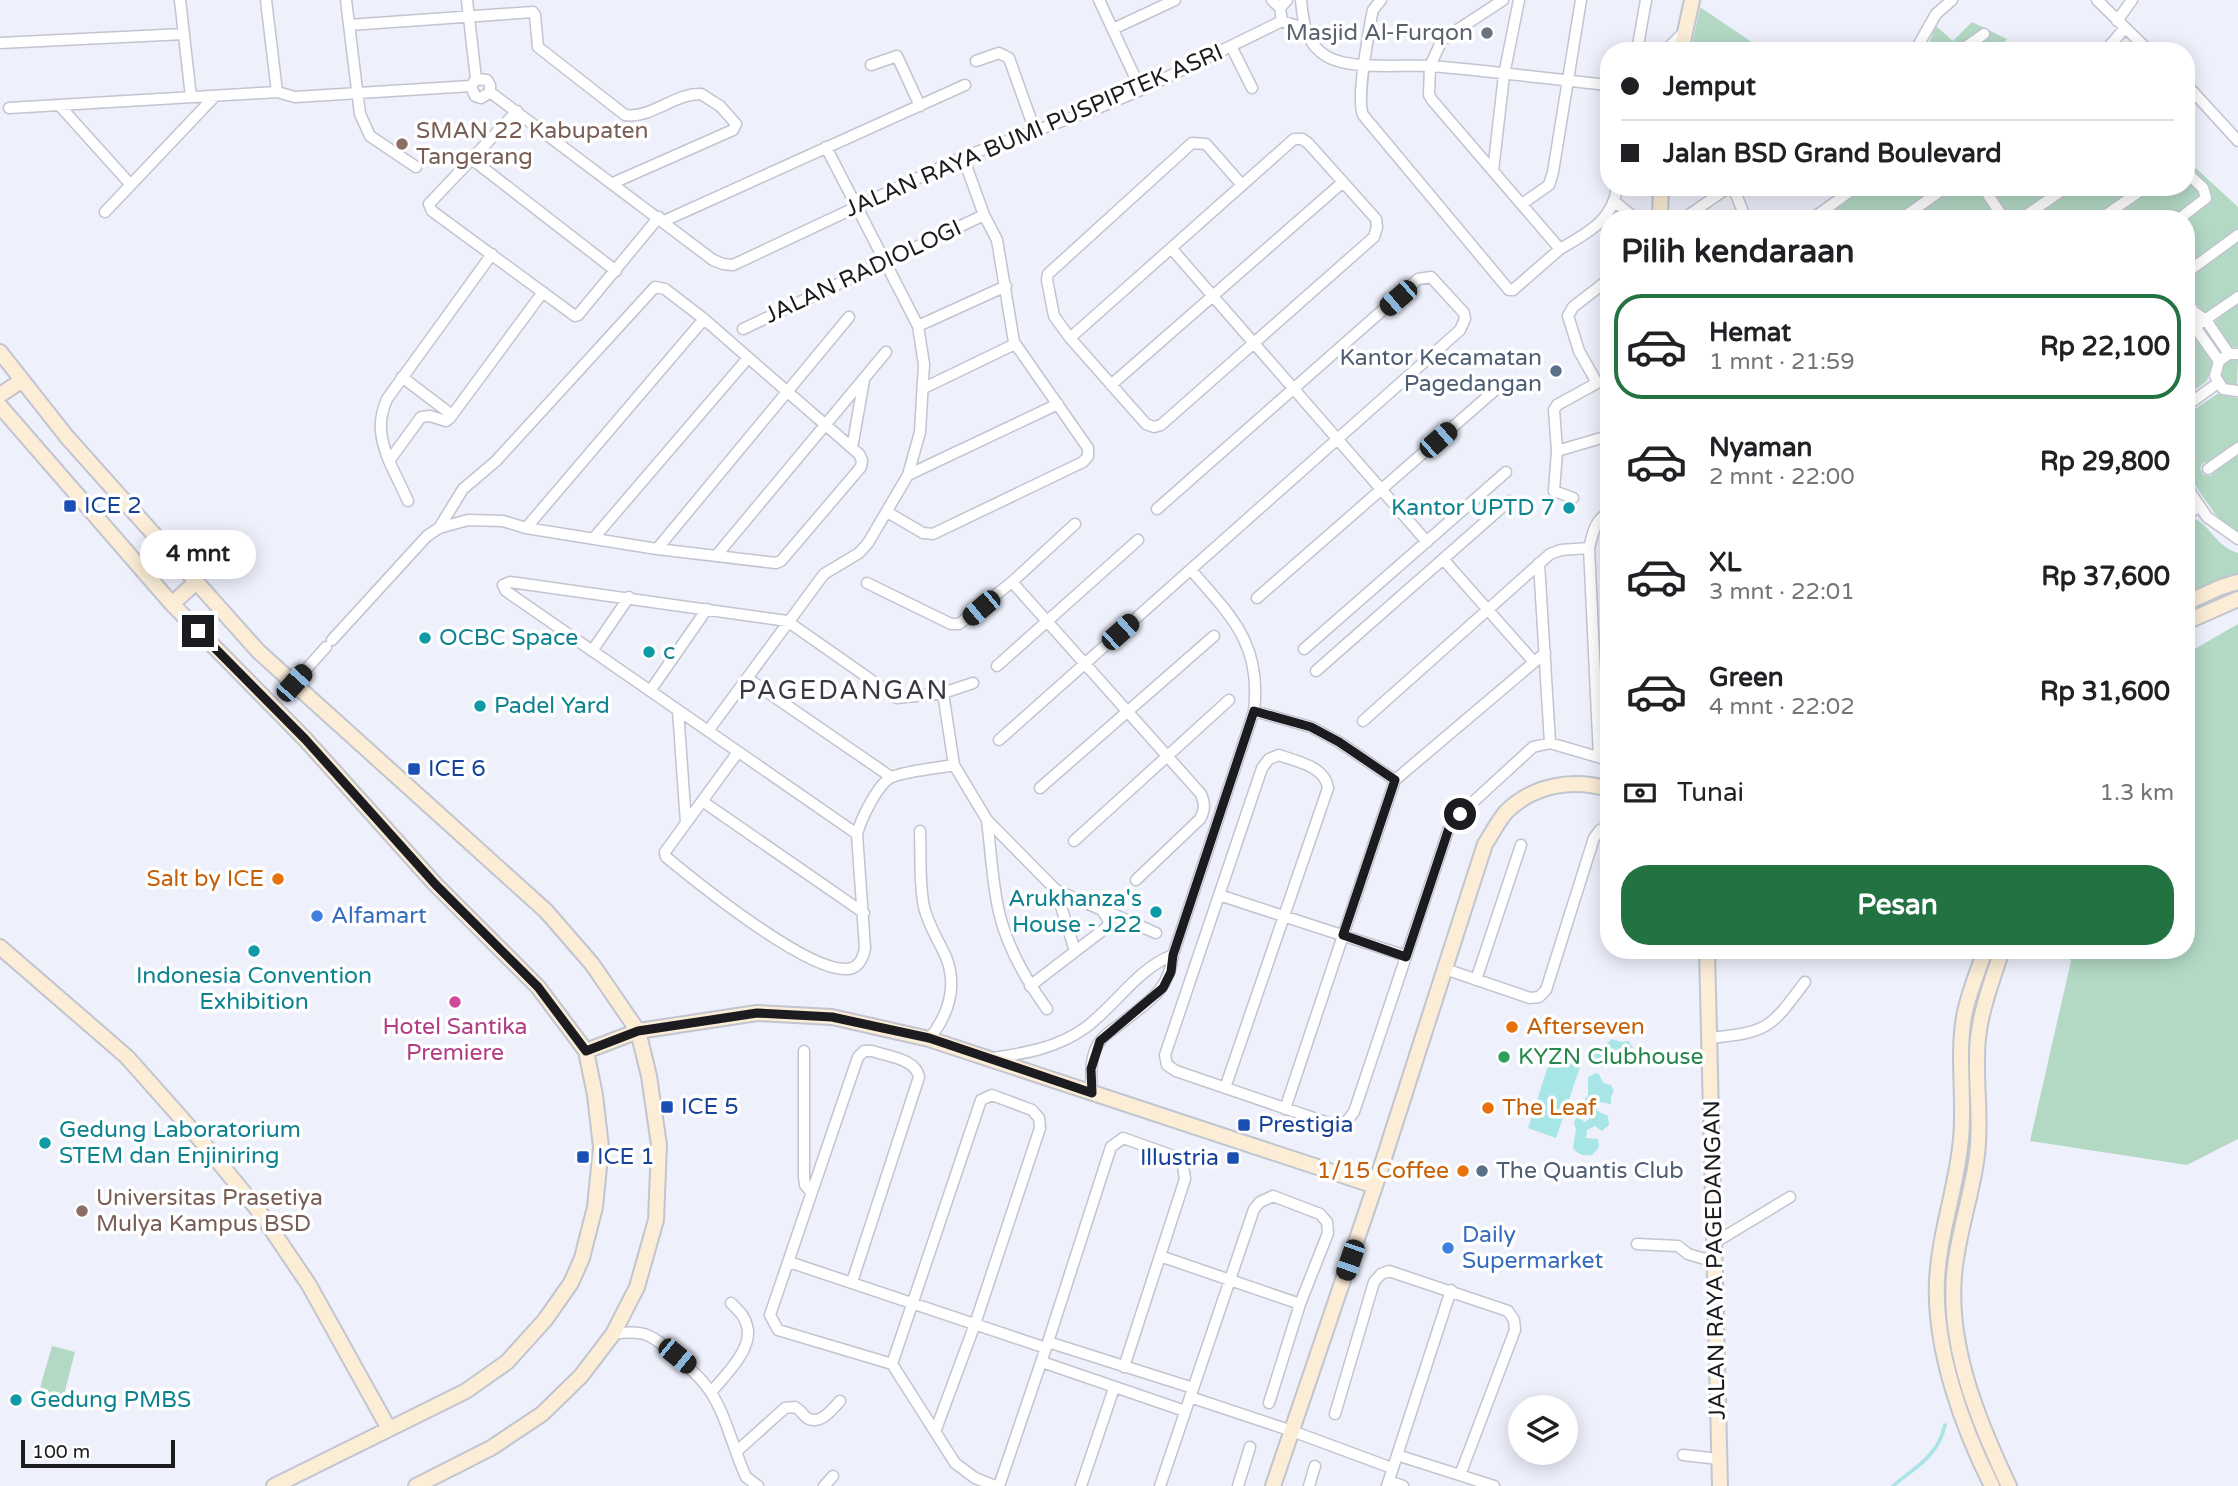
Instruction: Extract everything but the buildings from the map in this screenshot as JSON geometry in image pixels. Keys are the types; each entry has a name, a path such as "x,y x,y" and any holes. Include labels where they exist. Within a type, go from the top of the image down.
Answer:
{"street":[{"path":"180,0 191,97"},
{"path":"266,0 277,92"},
{"path":"346,0 360,114 367,133 416,167"},
{"path":"9,108 277,92 295,97 474,83 467,0"},
{"path":"1099,0 1142,90"},
{"path":"1112,29 1175,0"},
{"path":"1272,0 1284,4 1282,21 1303,28"},
{"path":"1301,0 1303,28 1316,48 1331,59 1365,65 1430,66 1600,84"},
{"path":"1381,0 1373,10 1360,109 1504,287 1513,290 1560,249 1600,224"},
{"path":"1503,0 1442,40 1430,66 1429,95 1560,249"},
{"path":"1493,171 1504,75 1519,0"},
{"path":"1522,204 1549,185 1581,0"},
{"path":"1639,42 1646,0"},
{"path":"1684,42 1692,0"},
{"path":"1920,42 1936,14 1952,0"},
{"path":"2097,0 2140,42"},
{"path":"2110,42 2132,0"},
{"path":"349,25 534,13 538,47 625,115 634,116 701,94 720,106 736,124 733,130 613,183"},
{"name":"JALAN RAYA BUMI PUSPIPTEK ASRI","path":"474,83 487,80 491,85 490,92 713,260 733,265 963,157 1142,90 1282,21"},
{"path":"1674,42 1686,30"},
{"path":"0,43 184,33"},
{"path":"1973,42 1984,34"},
{"path":"1231,46 1252,88"},
{"path":"976,61 999,53 1009,58 1035,131"},
{"path":"871,65 897,56 919,106"},
{"path":"517,111 429,206 432,211 570,314 578,315 661,219 965,85"},
{"path":"2195,94 2238,141"},
{"path":"105,212 215,96"},
{"path":"59,105 131,185"},
{"path":"1070,338 1294,139 1302,139 1308,143 1376,219 1374,237 1157,427 1146,424 1070,338 1054,316 1048,274 1192,144 1206,144 1242,185"},
{"path":"708,731 786,621 824,574 859,553 908,475 920,432 924,364 918,326 826,148"},
{"path":"887,512 923,533 933,534 1083,462 1088,456 1088,448 1015,344 997,240 984,215 963,157"},
{"path":"473,160 616,271"},
{"path":"2191,210 2206,198 2203,188 2195,180"},
{"path":"1111,385 1343,182"},
{"path":"1611,210 1616,196"},
{"path":"1696,210 1718,196"},
{"path":"1824,210 1844,196"},
{"path":"1914,210 1933,196"},
{"path":"2034,210 2054,196"},
{"path":"2113,210 2133,196"},
{"path":"1615,202 1625,210"},
{"name":"JALAN RADIOLOGI","path":"743,330 984,215"},
{"path":"2195,266 2238,235"},
{"path":"1171,248 1427,542"},
{"path":"408,502 380,435 382,412 401,377 492,254"},
{"path":"999,740 1460,330 1465,319 1464,313 1438,282 1431,277 1418,279 1157,509"},
{"path":"918,326 1006,286"},
{"path":"1597,383 1579,351 1568,316 1573,307 1600,287"},
{"path":"294,683 415,546 439,528 463,489 496,461 651,289 665,289 704,319 862,460 861,467 781,561 770,563 593,539 526,528 503,521 478,520 439,528"},
{"path":"389,461 421,417 430,416 446,421 452,415 543,292"},
{"path":"2219,360 2195,327 2238,297"},
{"path":"2195,312 2206,320 2234,354 2219,360"},
{"path":"657,549 849,317"},
{"path":"526,528 704,319"},
{"path":"924,388 1015,344"},
{"path":"0,352 66,438 259,652 546,911 592,964 638,1031 649,1076 659,1144 656,1220 637,1287 613,1334 581,1376 542,1414 491,1448 425,1484"},
{"path":"716,556 886,352"},
{"path":"593,539 748,358"},
{"path":"2219,360 2215,376 2218,383 2223,389 2238,391"},
{"path":"401,377 452,415"},
{"path":"852,449 865,377"},
{"path":"0,395 21,381"},
{"path":"1573,498 1554,491 1557,451 1554,410 1557,405 1600,382"},
{"path":"2195,399 2218,383"},
{"path":"1257,598 1494,391"},
{"path":"908,475 1058,404"},
{"path":"0,406 172,604 305,739 436,885 538,987 586,1051 601,1147 595,1207 582,1258 570,1283 545,1320 507,1362 466,1391 274,1486"},
{"path":"1557,451 1600,438"},
{"path":"2208,469 2238,448"},
{"path":"1304,649 1506,472"},
{"path":"1316,671 1509,500"},
{"path":"2195,500 2222,529 2238,539"},
{"path":"2195,509 2199,506"},
{"path":"1600,517 1589,548 1600,703"},
{"path":"867,583 951,624 959,624 1012,582 1075,524"},
{"path":"997,666 1138,540"},
{"path":"1363,721 1550,554 1561,550 1589,548"},
{"path":"1444,559 1534,662"},
{"path":"1539,563 1550,743"},
{"path":"1092,1093 1091,1069 1100,1041 1163,988 1171,972 1173,955 1254,711 1255,676 1243,636 1234,620 1191,569"},
{"path":"857,834 506,591 503,585 510,582 629,597 786,621 897,698 943,693 973,683"},
{"path":"1012,582 1201,794 1204,813 1200,819 1136,880"},
{"path":"2195,599 2238,582"},
{"path":"172,604 195,583"},
{"path":"592,651 629,597"},
{"path":"2195,618 2238,599"},
{"path":"650,691 707,609"},
{"path":"1040,788 1214,636"},
{"path":"1285,1109 1395,780 1545,653"},
{"path":"747,678 891,777"},
{"path":"943,693 954,765 987,820 1056,890 1156,933"},
{"path":"1074,841 1229,701"},
{"path":"678,710 686,824"},
{"path":"1254,711 1311,727 1339,742 1395,780"},
{"path":"1225,1087 1328,788 1327,779 1319,770 1279,755 1269,759 1262,768 1165,1055 1167,1065 1176,1071 1337,1126 1348,1121 1354,1111 1449,828 1460,814 1533,747 1550,743 1600,758"},
{"path":"738,752 665,852 666,857 707,891 816,962 844,969 858,964 865,948 857,834 861,819 891,777 954,765"},
{"path":"1273,1486 1375,1186 1485,845 1506,813 1535,791 1589,783 1600,786"},
{"path":"702,801 864,913"},
{"path":"987,820 999,914 1030,986 1047,1009"},
{"path":"1445,969 1530,998 1539,997 1546,990 1594,838 1600,830"},
{"path":"920,831 923,906 951,975 947,1012 940,1026 929,1038"},
{"path":"1476,980 1521,845"},
{"path":"1056,890 1075,951"},
{"path":"1219,895 1406,957"},
{"path":"1030,986 1107,927 1108,916 1102,910"},
{"path":"0,947 127,1057 259,1211 309,1285 389,1429"},
{"path":"989,1059 1058,1044 1086,1027 1152,968 1173,955"},
{"name":"JALAN RAYA PAGEDANGAN","path":"1707,959 1720,1486"},
{"path":"1981,959 1964,1017 1961,1065 1964,1116 1960,1154 1941,1243 1937,1281 1942,1344 1954,1391 1980,1462 1992,1486"},
{"path":"1999,959 1978,1036 1977,1155 1958,1240 1954,1279 1959,1348 1995,1458 2009,1486"},
{"path":"1710,1038 1746,1034 1766,1027 1782,1013 1805,982"},
{"path":"586,1051 638,1031 757,1013 832,1017 929,1038 1375,1186"},
{"path":"1086,1027 1100,1041"},
{"path":"804,1051 804,1177 805,1185 811,1192"},
{"path":"852,1282 917,1084 918,1071 913,1065 872,1051 864,1051 858,1057 811,1192 770,1315 778,1330 892,1364 955,1463 975,1478 997,1486 1042,1362 1111,1147 1123,1138 1182,1159 1185,1169 1185,1179 1124,1367"},
{"path":"892,1364 981,1100 992,1095 1032,1110 1040,1118 1040,1128 975,1324 935,1432"},
{"path":"1160,1486 1254,1209 1260,1202 1273,1196 1320,1214 1327,1222 1328,1233 1300,1304 1269,1403"},
{"path":"1714,1243 1790,1197"},
{"path":"1637,1244 1678,1246 1688,1254 1715,1262"},
{"path":"1160,1256 1300,1304"},
{"path":"789,1262 975,1324 1124,1367 1392,1468"},
{"path":"1335,1414 1374,1282 1381,1274 1388,1271 1508,1311 1514,1320 1514,1330 1460,1475"},
{"path":"1403,1486 1388,1483 1451,1290"},
{"path":"711,1392 732,1369 749,1330 744,1317 731,1303"},
{"path":"613,1334 633,1331 657,1339 693,1370 711,1392 746,1477 758,1486"},
{"path":"1042,1362 1185,1411"},
{"path":"1081,1486 1114,1388"},
{"path":"736,1452 785,1408 795,1407 813,1420 826,1416 840,1401"},
{"path":"1238,1486 1250,1447"},
{"path":"1397,1455 1494,1486"},
{"path":"1683,1455 1719,1459"},
{"path":"1980,1462 1995,1458"},
{"path":"1309,1486 1315,1466"},
{"path":"824,1486 833,1476"}],"shaded area":[{"path":"1700,7 1752,42 1693,42"},
{"path":"1972,22 2007,39 2005,42 1973,42 1981,31 1965,42 1930,42 1936,26 1953,41"},
{"path":"2195,167 2238,207 2238,231 2195,261 2195,213 2206,205 2210,196 2206,185 2195,175"},
{"path":"2195,186 2201,192 2201,197 2183,210 2120,210 2140,196 2195,196"},
{"path":"1851,196 1926,196 1907,210 1831,210"},
{"path":"1984,196 1993,210 1922,210 1941,197"},
{"path":"1994,196 2046,196 2025,210 2004,210"},
{"path":"2061,196 2125,196 2106,210 2041,210"},
{"path":"2238,241 2238,293 2209,312 2202,312 2195,302 2195,271"},
{"path":"2238,304 2238,347 2229,348 2214,325 2215,321"},
{"path":"2195,335 2213,359 2207,381 2195,390"},
{"path":"2232,359 2238,359 2237,386 2226,384 2221,375 2223,365"},
{"path":"2217,394 2238,398 2238,442 2203,463 2200,468 2203,475 2211,476 2215,469 2238,454 2238,536 2215,514 2195,485 2195,409"},
{"path":"2195,519 2223,545 2238,553 2238,581 2195,593"},
{"path":"2238,624 2238,1139 2187,1165 2030,1141 2070,959 2195,959 2195,649"},
{"path":"1612,1039 1629,1041 1633,1048 1629,1053 1616,1053 1614,1061 1608,1067 1595,1067 1592,1056"},
{"path":"1552,1054 1581,1064 1556,1138 1528,1128"},
{"path":"1596,1073 1603,1083 1611,1085 1614,1091 1611,1104 1597,1104 1597,1111 1608,1116 1609,1125 1602,1131 1595,1126 1587,1130 1586,1138 1598,1139 1599,1147 1592,1155 1584,1155 1573,1148 1576,1130 1574,1122 1577,1117 1585,1122 1589,1119 1589,1111 1581,1109 1580,1104 1588,1096 1588,1077"},
{"path":"52,1346 75,1352 62,1402 38,1395"}],"waterway":[{"path":"1893,1486 1932,1453 1945,1425"}],"place":[{"name":"Masjid Al-Furqon","path":"1487,33"},
{"name":"SMAN 22 Kabupaten Tangerang","path":"402,144"},
{"name":"Kantor Kecamatan Pagedangan","path":"1556,371"},
{"name":"ICE 2","path":"70,506"},
{"name":"Kantor UPTD 7","path":"1569,508"},
{"name":"OCBC Space","path":"425,638"},
{"name":"c","path":"649,652"},
{"name":"Padel Yard","path":"480,706"},
{"name":"ICE 6","path":"414,769"},
{"name":"Salt by ICE","path":"278,879"},
{"name":"Arukhanza's House - J22","path":"1156,912"},
{"name":"Alfamart","path":"317,916"},
{"name":"Indonesia Convention Exhibition","path":"254,951"},
{"name":"Hotel Santika Premiere","path":"455,1002"},
{"name":"Afterseven","path":"1512,1027"},
{"name":"KYZN Clubhouse","path":"1504,1057"},
{"name":"ICE 5","path":"667,1107"},
{"name":"The Leaf","path":"1488,1108"},
{"name":"Prestigia","path":"1244,1125"},
{"name":"Gedung Laboratorium STEM dan Enjiniring","path":"45,1143"},
{"name":"ICE 1","path":"583,1157"},
{"name":"Illustria","path":"1233,1158"},
{"name":"1/15 Coffee","path":"1463,1171"},
{"name":"The Quantis Club","path":"1482,1171"},
{"name":"Universitas Prasetiya Mulya Kampus BSD","path":"82,1211"},
{"name":"Daily Supermarket","path":"1448,1248"},
{"name":"Gedung PMBS","path":"16,1400"}],"district":[{"name":"PAGEDANGAN","path":"844,690"}],"route":[{"path":"198,631 305,739 436,885 538,987 586,1051 638,1031 757,1013 832,1017 929,1038 1092,1093 1091,1069 1100,1041 1163,988 1171,972 1173,955 1254,711 1311,727 1339,742 1395,780 1343,935 1406,957 1449,828 1460,814"}]}
